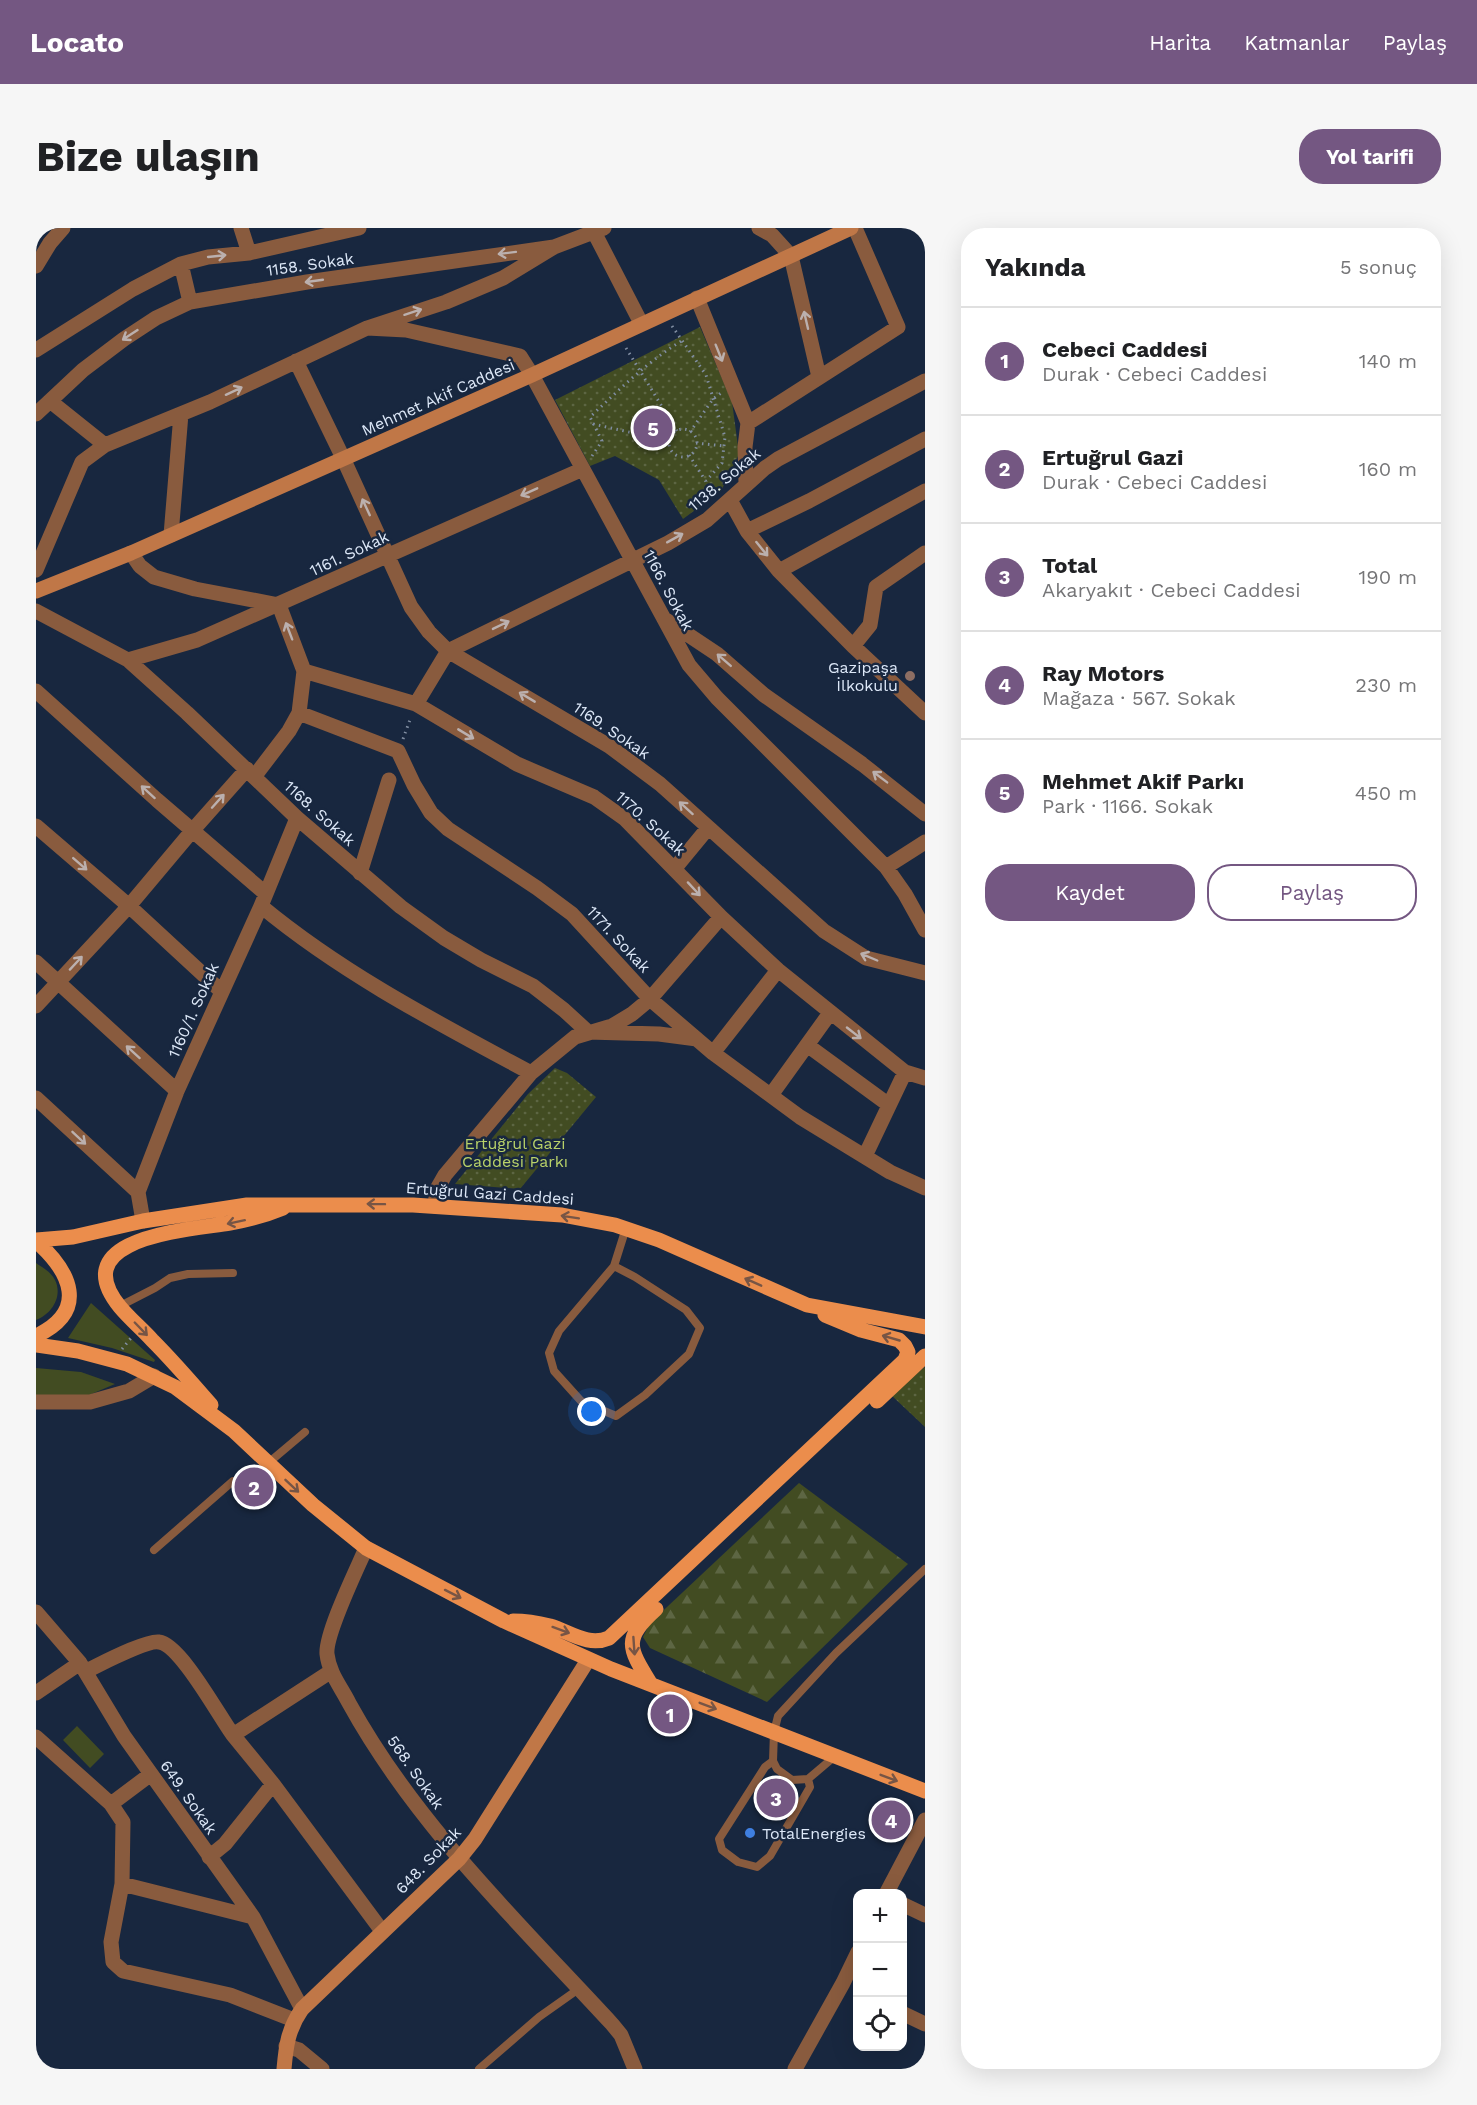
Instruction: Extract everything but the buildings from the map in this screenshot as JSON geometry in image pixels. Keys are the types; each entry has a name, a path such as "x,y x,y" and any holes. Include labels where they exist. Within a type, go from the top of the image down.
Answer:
{"main road":[{"name":"Mehmet Akif Caddesi","path":"36,591 131,553 532,375 641,323 853,228"},
{"name":"Ertuğrul Gazi Caddesi","path":"36,1241 96,1233 142,1221 247,1205 435,1206 562,1215 626,1228 692,1254 807,1305 925,1327"},
{"path":"291,1205 267,1215 233,1223 183,1230 136,1241 121,1249 110,1261 106,1274 107,1286 120,1306 193,1383 234,1431 267,1463 313,1505 366,1548 504,1621 588,1660 925,1791"},
{"path":"36,1241 54,1258 64,1275 69,1288 69,1302 55,1325 36,1336"},
{"path":"504,1621 529,1621 594,1642 609,1638 905,1360 908,1352 899,1340 833,1320 807,1305"},
{"path":"36,1345 78,1351 118,1362 154,1376 183,1392 234,1431"},
{"path":"650,1683 638,1664 632,1646 636,1629 925,1356"},
{"name":"648. Sokak","path":"284,2069 286,2046 298,2015 382,1931 459,1859 475,1839 588,1660"}],"street":[{"path":"36,266 50,243 63,228"},
{"path":"242,228 249,253"},
{"path":"36,350 133,289 181,264 208,257 249,253 359,228"},
{"path":"759,228 772,235 791,256 819,377"},
{"path":"747,423 898,327 853,228"},
{"path":"599,230 641,323"},
{"name":"1158. Sokak","path":"36,414 82,370 124,339 156,318 190,302 297,284 554,247 599,230"},
{"path":"36,570 82,462 105,445 210,402 367,328 446,302 503,278 554,247"},
{"path":"181,264 190,302"},
{"path":"697,298 747,423 744,447 746,484"},
{"name":"1166. Sokak","path":"367,328 406,330 520,356 689,665 717,699 886,867 925,927"},
{"name":"1169. Sokak","path":"296,361 411,607 429,632 448,651 609,746 660,784 824,931 866,958 925,973"},
{"name":"1138. Sokak","path":"448,651 632,560 707,520 746,484 778,459 925,381"},
{"path":"50,402 105,445"},
{"path":"171,535 181,414"},
{"path":"747,531 810,501 925,439"},
{"name":"1161. Sokak","path":"128,660 197,640 583,469"},
{"path":"779,571 925,491"},
{"path":"726,503 779,571 853,646 925,713"},
{"path":"36,1006 129,906 192,831 289,731 300,713 304,671 279,605 195,589 154,578 140,566 131,553"},
{"path":"853,646 870,625 876,587 925,553"},
{"name":"1168. Sokak","path":"36,611 128,660 297,818 401,907 444,938 533,986 588,1032"},
{"path":"663,618 717,654 764,695 862,764 925,814"},
{"path":"416,704 448,651"},
{"name":"1170. Sokak","path":"304,671 416,704 517,764 594,798 625,819 721,917 778,970 904,1072 925,1078"},
{"path":"36,691 192,831 294,933 372,985 531,1073"},
{"path":"300,713 398,751"},
{"name":"1171. Sokak","path":"398,751 414,785 431,813 448,829 572,914 650,999 713,1053 800,1117 890,1172 925,1188"},
{"path":"360,873 389,780"},
{"name":"1160/1. Sokak","path":"142,1221 138,1192 177,1091 263,900 297,818"},
{"path":"36,826 129,906 221,991"},
{"path":"675,868 708,828"},
{"path":"886,867 925,842"},
{"path":"435,1206 437,1189 445,1175 531,1073 575,1037 612,1026 632,1014 650,999 721,917"},
{"path":"36,962 177,1091"},
{"path":"713,1053 778,970"},
{"path":"771,1095 830,1013"},
{"path":"588,1032 659,1034 697,1039"},
{"path":"807,1045 889,1105"},
{"path":"865,1156 904,1072"},
{"path":"36,1098 138,1192"},
{"path":"36,1402 90,1402 129,1391 154,1376"},
{"name":"568. Sokak","path":"366,1548 338,1612 326,1652 330,1671 361,1724 425,1817 459,1859 621,2035 635,2069"},
{"name":"649. Sokak","path":"36,1612 83,1667 124,1736 253,1917 298,2015"},
{"path":"36,1693 83,1667 157,1641 170,1646 185,1663 233,1735 273,1784 382,1931"},
{"path":"233,1735 330,1671"},
{"path":"36,1737 111,1804 123,1822 125,1839 122,1884 111,1942 113,1962 123,1971 230,1995 298,2015"},
{"path":"111,1804 151,1774"},
{"path":"209,1857 225,1844 273,1784"},
{"path":"888,1889 925,1820"},
{"path":"122,1884 253,1917"},
{"path":"907,1906 925,1915"},
{"path":"796,2069 853,1963"},
{"path":"843,1983 853,1988"},
{"path":"907,2015 925,2024"},
{"path":"286,2046 299,2050 322,2069"}],"lane":[{"path":"614,1266 686,1310 700,1328 689,1354 645,1395 616,1416 581,1401 554,1371 549,1353 559,1330 614,1266 626,1228"},
{"path":"120,1306 170,1278 188,1274 233,1273"},
{"path":"154,1550 232,1481 241,1486 305,1432"},
{"path":"834,1757 808,1779 792,1780 777,1769 773,1761 774,1732 778,1716 836,1653 925,1569"},
{"path":"773,1761 765,1767 719,1839 722,1850 738,1862 757,1867 770,1856 810,1786 808,1779"},
{"path":"479,2069 539,2017 580,1989"}],"path":[{"path":"618,334 677,431"},
{"path":"583,469 602,441 590,417 640,370 683,340 706,375 725,437 722,463 706,481"},
{"path":"690,432 713,399 732,384"},
{"path":"592,424 669,441"},
{"path":"681,429 694,435 696,448 689,455 677,455 671,449 669,441 681,429"},
{"path":"696,442 724,446"},
{"path":"689,455 706,481 726,503"},
{"path":"398,751 416,704"},
{"path":"118,1362 123,1346 141,1328"}],"green space":[{"path":"700,327 732,402 739,454 721,491 683,519 659,480 615,456 590,466 555,400"},
{"name":"Ertuğrul Gazi Caddesi Parkı","path":"555,1068 567,1073 596,1097 520,1189 455,1184 528,1094"},
{"path":"36,1263 53,1277 58,1292 51,1309 36,1320"},
{"path":"91,1303 155,1360 154,1362 112,1348 68,1338"},
{"path":"925,1367 925,1427 890,1394"},
{"path":"36,1368 81,1372 115,1384 82,1398 36,1399"},
{"path":"799,1483 908,1564 767,1702 650,1648 643,1637 650,1623"},
{"path":"77,1726 104,1754 90,1768 63,1740"}],"place":[{"name":"Mehmet Akif Parkı","path":"653,428"},
{"name":"Gazipaşa İlkokulu","path":"910,676"},
{"name":"Ertuğrul Gazi","path":"254,1487"},
{"name":"Cebeci Caddesi","path":"670,1714"},
{"name":"Total","path":"776,1798"},
{"name":"Ray Motors","path":"891,1820"},
{"name":"TotalEnergies","path":"750,1833"}]}
